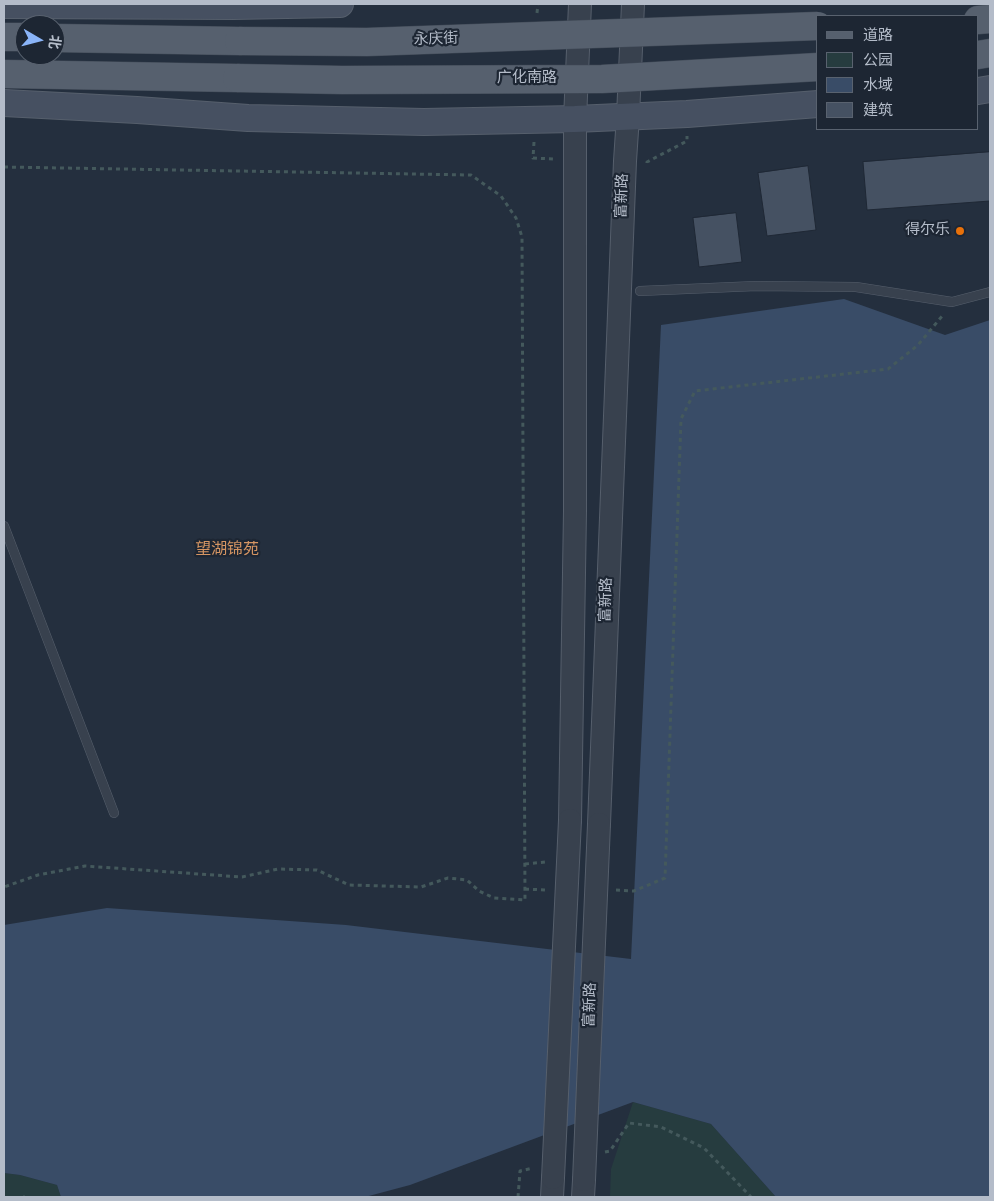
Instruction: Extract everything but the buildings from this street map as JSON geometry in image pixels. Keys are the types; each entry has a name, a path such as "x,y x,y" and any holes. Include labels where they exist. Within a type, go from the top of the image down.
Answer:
{"main road":[{"path":"4,4 233,6 340,4"},
{"name":"永庆街","path":"65,38 367,42 816,26"},
{"name":"广化南路","path":"4,74 342,80 602,79 816,67"},
{"path":"4,103 248,118 424,122 575,119 687,114 816,104"}],"street":[{"name":"富新路","path":"548,1180 570,820 575,510 575,119 580,4"},
{"name":"富新路","path":"583,1188 624,161 633,4"}],"lane":[{"path":"640,291 756,286 856,287 952,302 990,292"},
{"path":"4,526 114,813"}],"path":[{"path":"4,167 471,175 501,196 516,218 522,237 525,900 494,898 479,891 467,880 448,878 421,887 349,885 316,870 278,869 242,876 85,866 38,875 4,887"},
{"path":"615,890 634,891 666,878 682,419 695,391 888,369 918,344 938,323 952,302"},
{"path":"524,864 546,862"},
{"path":"525,890 545,890"},
{"path":"601,1153 610,1151 629,1123 661,1127 704,1148 751,1197"},
{"path":"518,1197 520,1171 548,1180"}],"green space":[{"path":"633,1102 711,1124 776,1197 610,1197 611,1169"},
{"path":"4,1173 20,1175 57,1185 61,1197 4,1197"}],"water":[{"path":"844,299 945,335 990,320 990,1197 776,1197 711,1124 633,1102 410,1185 365,1197 61,1197 57,1185 20,1175 4,1173 4,925 107,908 346,925 631,959 661,325"}],"place":[{"name":"得尔乐","path":"960,231"}],"district":[{"name":"望湖锦苑","path":"227,550"}]}
